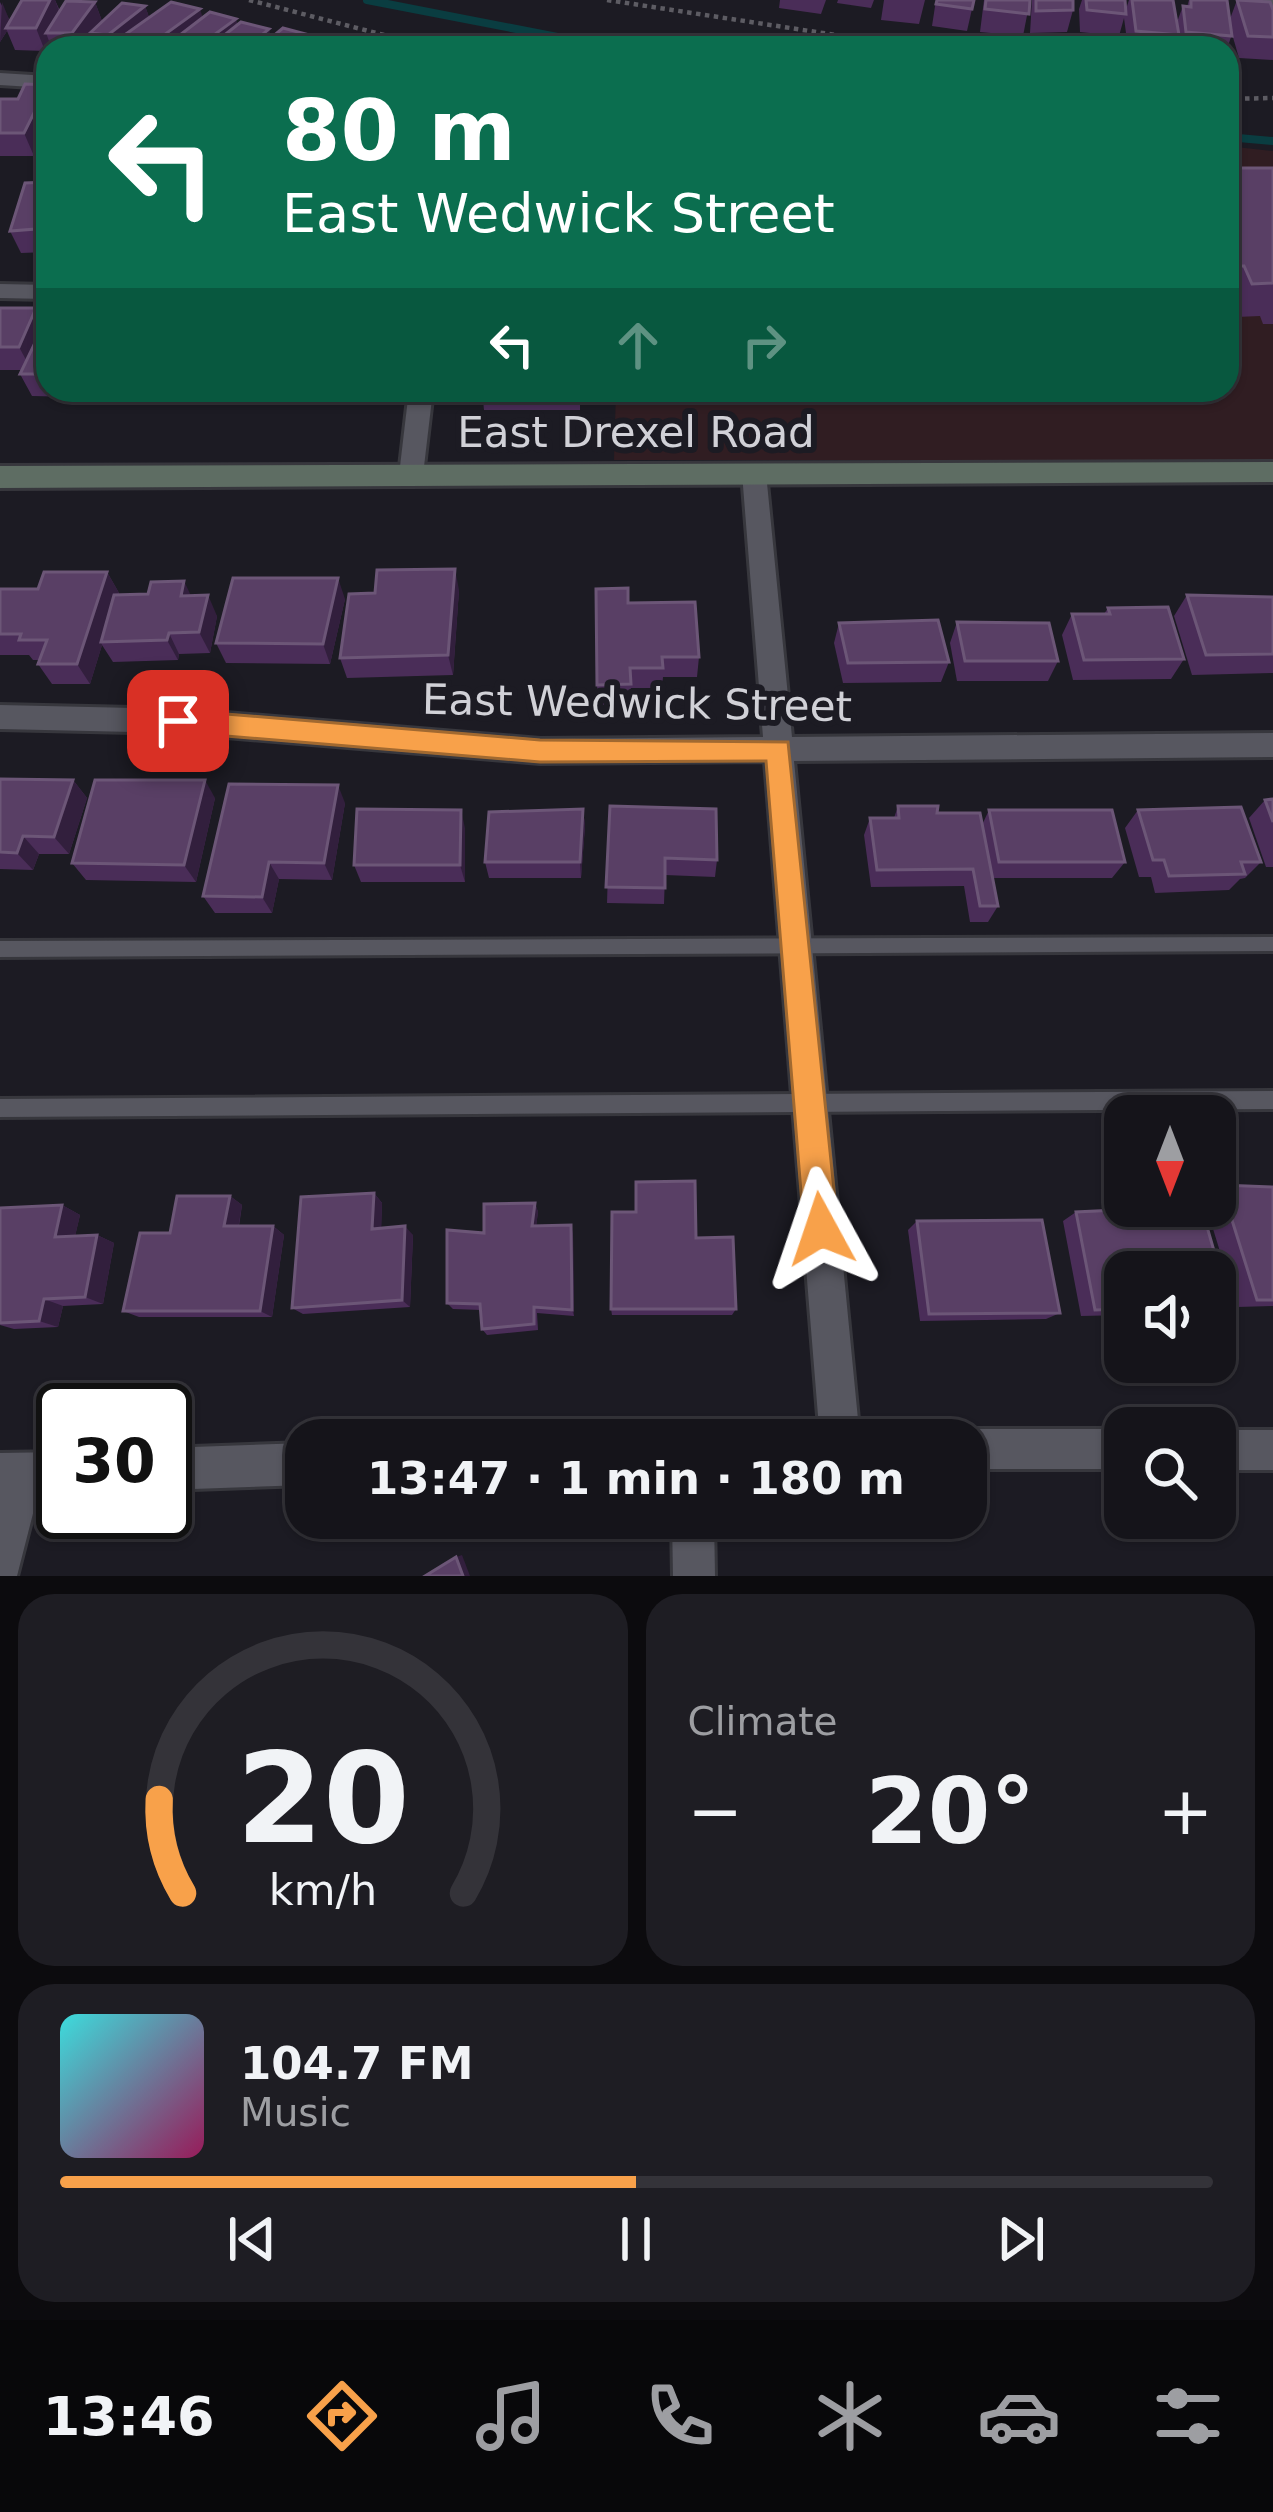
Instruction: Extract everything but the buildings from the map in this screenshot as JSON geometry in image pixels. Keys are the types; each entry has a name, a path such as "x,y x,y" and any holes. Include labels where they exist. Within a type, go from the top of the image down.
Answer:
{"street":[{"path":"1264,0 1273,1"},
{"path":"1,80 36,81"},
{"path":"0,291 36,292"},
{"path":"411,475 420,402"},
{"name":"East Drexel Road","path":"0,476 1273,472"},
{"path":"754,473 838,1419"},
{"name":"East Wedwick Street","path":"0,717 178,721 540,751 1273,745"},
{"path":"987,1449 1104,1450"},
{"path":"1236,1450 1273,1450"},
{"path":"192,1468 285,1465"},
{"path":"0,1565 28,1474"},
{"path":"693,1539 694,1576"}],"lane":[{"path":"0,949 1273,944"},
{"path":"0,1108 1273,1100"}],"path":[{"path":"249,0 388,36"},
{"path":"607,0 825,36"},
{"path":"1239,99 1273,98"}],"shaded area":[{"path":"1239,147 1273,151 1273,460 614,460 616,402 1239,402"}],"waterway":[{"path":"367,0 552,36"},
{"path":"1239,138 1273,141"}],"route":[{"path":"178,721 540,751 779,749 821,1229"}]}
